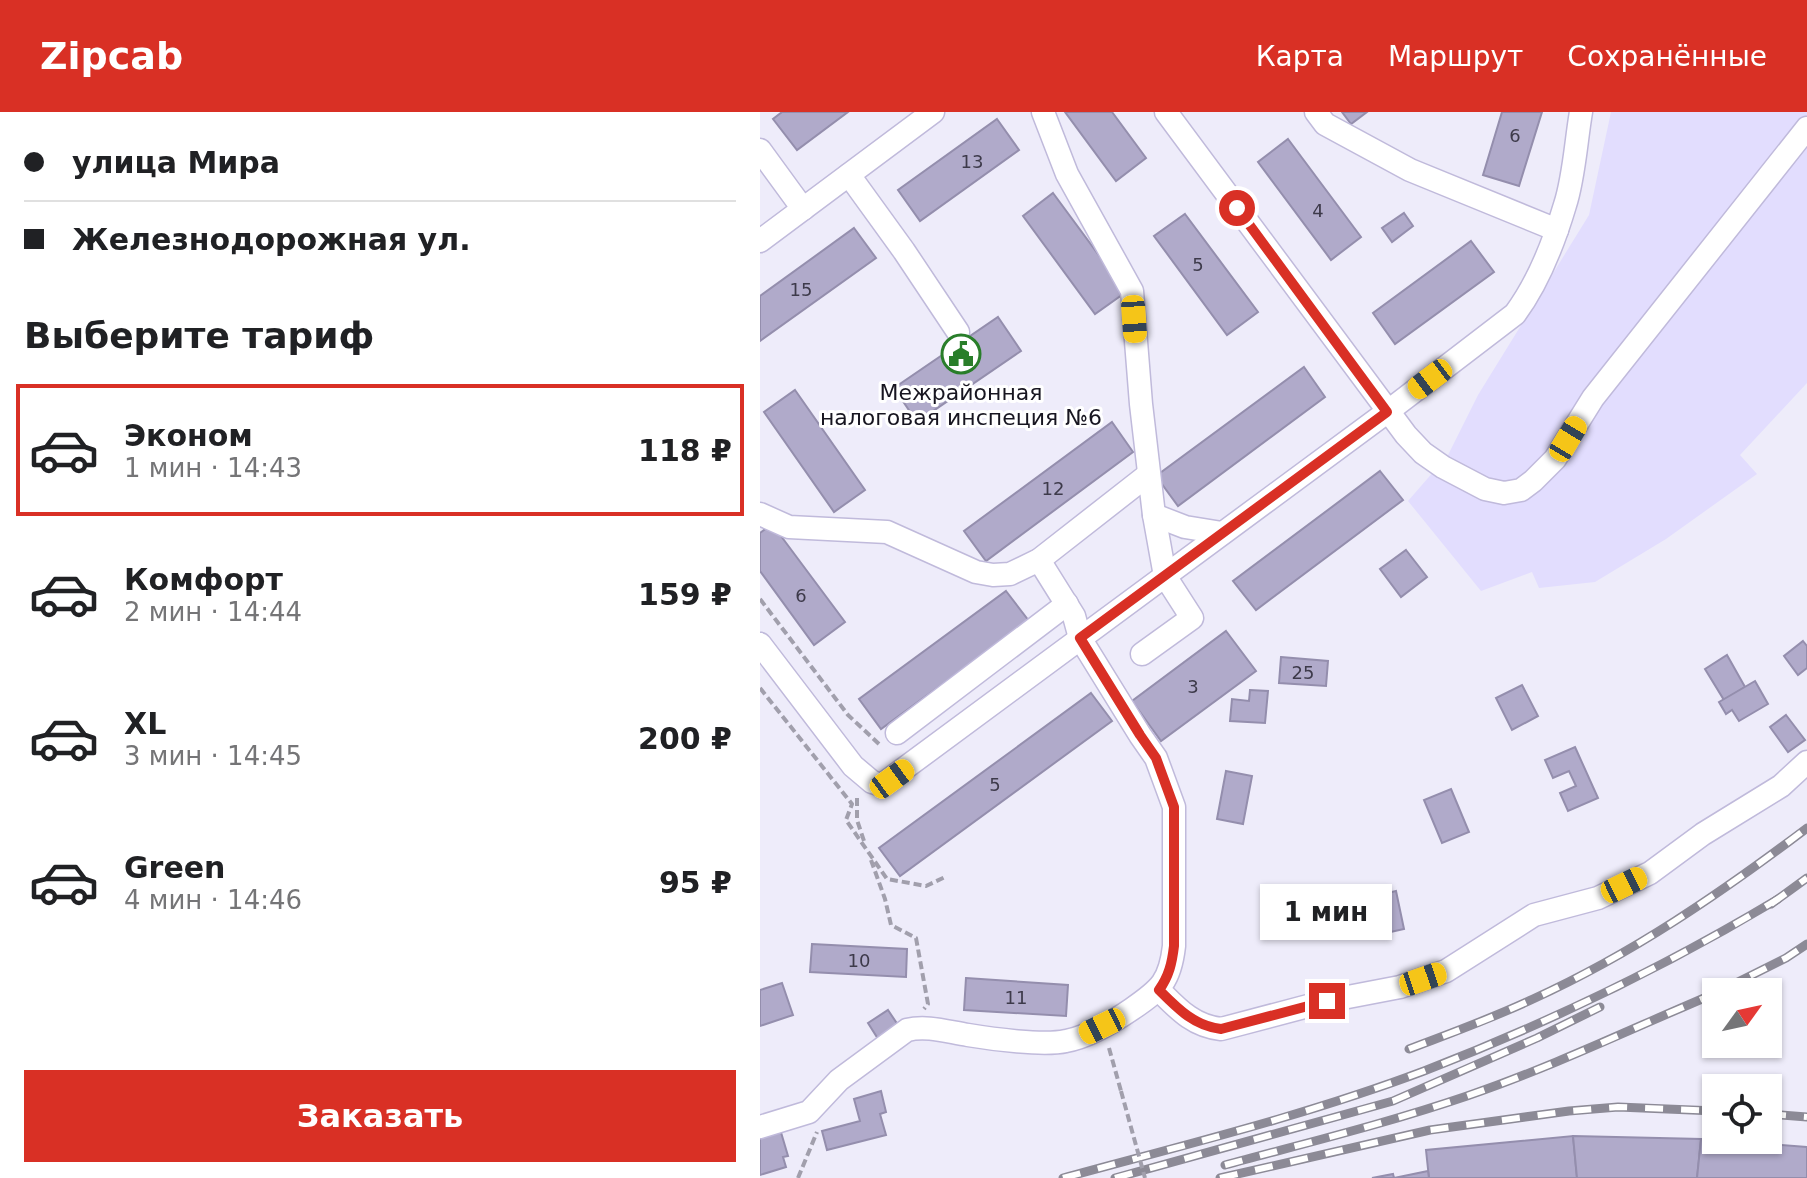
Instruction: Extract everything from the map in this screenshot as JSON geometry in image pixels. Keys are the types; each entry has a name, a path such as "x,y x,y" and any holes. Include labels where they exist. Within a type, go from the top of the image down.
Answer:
{"street":[{"path":"760,241 933,112"},
{"path":"1043,112 1067,174 1132,291 1149,474 1165,576 1192,618 1142,654"},
{"path":"1166,112 1387,412 1423,453 1485,489 1504,493 1521,490 1555,459 1593,398 1807,128"},
{"path":"1316,112 1325,124 1410,170 1557,230"},
{"path":"760,644 858,770 872,782 882,785 1515,314 1526,300 1549,251 1566,203 1581,112"},
{"path":"760,150 803,209"},
{"path":"849,175 958,332"},
{"path":"760,514 789,527 887,532 976,572 1010,574 1039,560 1149,474"},
{"path":"1154,515 1185,527 1222,533"},
{"path":"760,1127 809,1112 830,1087 907,1030 919,1027 972,1036 1064,1042 1114,1021 1153,994 1167,979 1174,946 1174,807 1156,758 1080,638 1074,616 1039,560"},
{"path":"888,739 1067,604"},
{"path":"1153,994 1208,1028 1221,1029 1327,1001 1400,987 1446,971 1534,915 1598,898 1650,873 1703,834 1781,786 1807,762"}],"path":[{"path":"760,599 848,715 888,739"},
{"path":"760,688 852,804 846,820 887,879 926,886 945,877"},
{"path":"858,770 857,820 891,925 916,938 928,1004 907,1030"},
{"path":"1109,1048 1145,1178"}],"shaded area":[{"path":"1611,112 1807,112 1807,383 1740,455 1757,474 1666,539 1595,582 1539,588 1532,572 1481,591 1408,501 1448,455 1478,395 1589,215"}],"building":[{"path":"782,112 848,112 797,150 773,119"},
{"path":"1065,112 1112,112 1146,158 1116,181"},
{"path":"1342,112 1367,112 1351,124"},
{"path":"1502,112 1542,112 1519,186 1483,175"},
{"path":"997,119 1019,150 920,221 898,190"},
{"path":"1288,139 1361,237 1331,260 1258,162"},
{"path":"1053,193 1126,292 1095,314 1023,216"},
{"path":"1404,213 1413,226 1392,242 1382,228"},
{"path":"1185,214 1258,312 1227,335 1154,236"},
{"path":"854,228 876,258 760,341 760,296"},
{"path":"1471,241 1494,272 1395,344 1373,313"},
{"path":"998,317 1021,351 917,422 894,388"},
{"path":"1304,367 1325,397 1178,506 1156,476"},
{"path":"795,390 865,490 834,512 764,412"},
{"path":"1112,422 1133,452 986,561 964,531"},
{"path":"1380,471 1403,500 1256,610 1233,581"},
{"path":"772,524 845,622 814,645 760,571 760,533"},
{"path":"1406,550 1427,577 1401,597 1380,569"},
{"path":"1006,591 1029,621 881,729 859,699"},
{"path":"1226,631 1256,671 1161,741 1132,701"},
{"path":"1803,641 1807,646 1807,668 1798,675 1784,656"},
{"path":"1727,655 1745,687 1724,700 1705,669"},
{"path":"1281,657 1328,661 1326,686 1279,683"},
{"path":"1755,681 1768,704 1739,721 1732,710 1726,714 1719,702"},
{"path":"1522,685 1538,716 1512,730 1496,698"},
{"path":"1250,690 1268,691 1265,723 1230,721 1232,699 1249,701"},
{"path":"1091,693 1112,721 900,876 879,848"},
{"path":"1786,715 1805,740 1788,752 1770,727"},
{"path":"1575,747 1598,798 1568,811 1560,793 1576,786 1569,771 1553,778 1545,760"},
{"path":"1226,771 1252,776 1243,824 1217,819"},
{"path":"1451,789 1469,832 1442,843 1424,800"},
{"path":"1396,891 1404,929 1368,937 1362,912 1378,909 1375,896"},
{"path":"812,944 907,949 906,977 810,972"},
{"path":"966,978 1068,985 1066,1016 964,1010"},
{"path":"782,983 793,1015 760,1026 760,990"},
{"path":"888,1010 900,1028 880,1042 868,1023"},
{"path":"881,1091 886,1112 880,1114 886,1135 827,1150 822,1131 860,1121 854,1099"},
{"path":"780,1129 788,1156 783,1157 786,1167 760,1175 760,1135"},
{"path":"1573,1136 1577,1178 1429,1178 1426,1150"},
{"path":"1573,1136 1701,1139 1697,1178 1577,1178"},
{"path":"1701,1139 1702,1154 1782,1154 1782,1145 1807,1147 1807,1178 1697,1178"},
{"path":"1428,1171 1429,1178 1394,1178"},
{"path":"1393,1174 1394,1178 1372,1178"}],"railway":[{"path":"1409,1049 1518,1006 1605,962 1709,899 1807,828"},
{"path":"1771,904 1807,878"},
{"path":"1063,1178 1290,1115 1424,1071 1515,1034 1605,992 1693,948 1778,899"},
{"path":"1746,978 1807,944"},
{"path":"1225,1165 1377,1124 1499,1085 1702,999"},
{"path":"1115,1178 1393,1101 1600,1007"},
{"path":"1220,1178 1430,1130 1618,1107 1702,1110"},
{"path":"1782,1115 1807,1117"}],"place":[{"name":"Межрайонная налоговая инспеция №6","path":"961,354"}],"route":[{"path":"1237,208 1387,412 1080,638 1156,758 1174,807 1174,946 1172,966 1159,990 1183,1014 1208,1028 1221,1029 1327,1001"}]}
